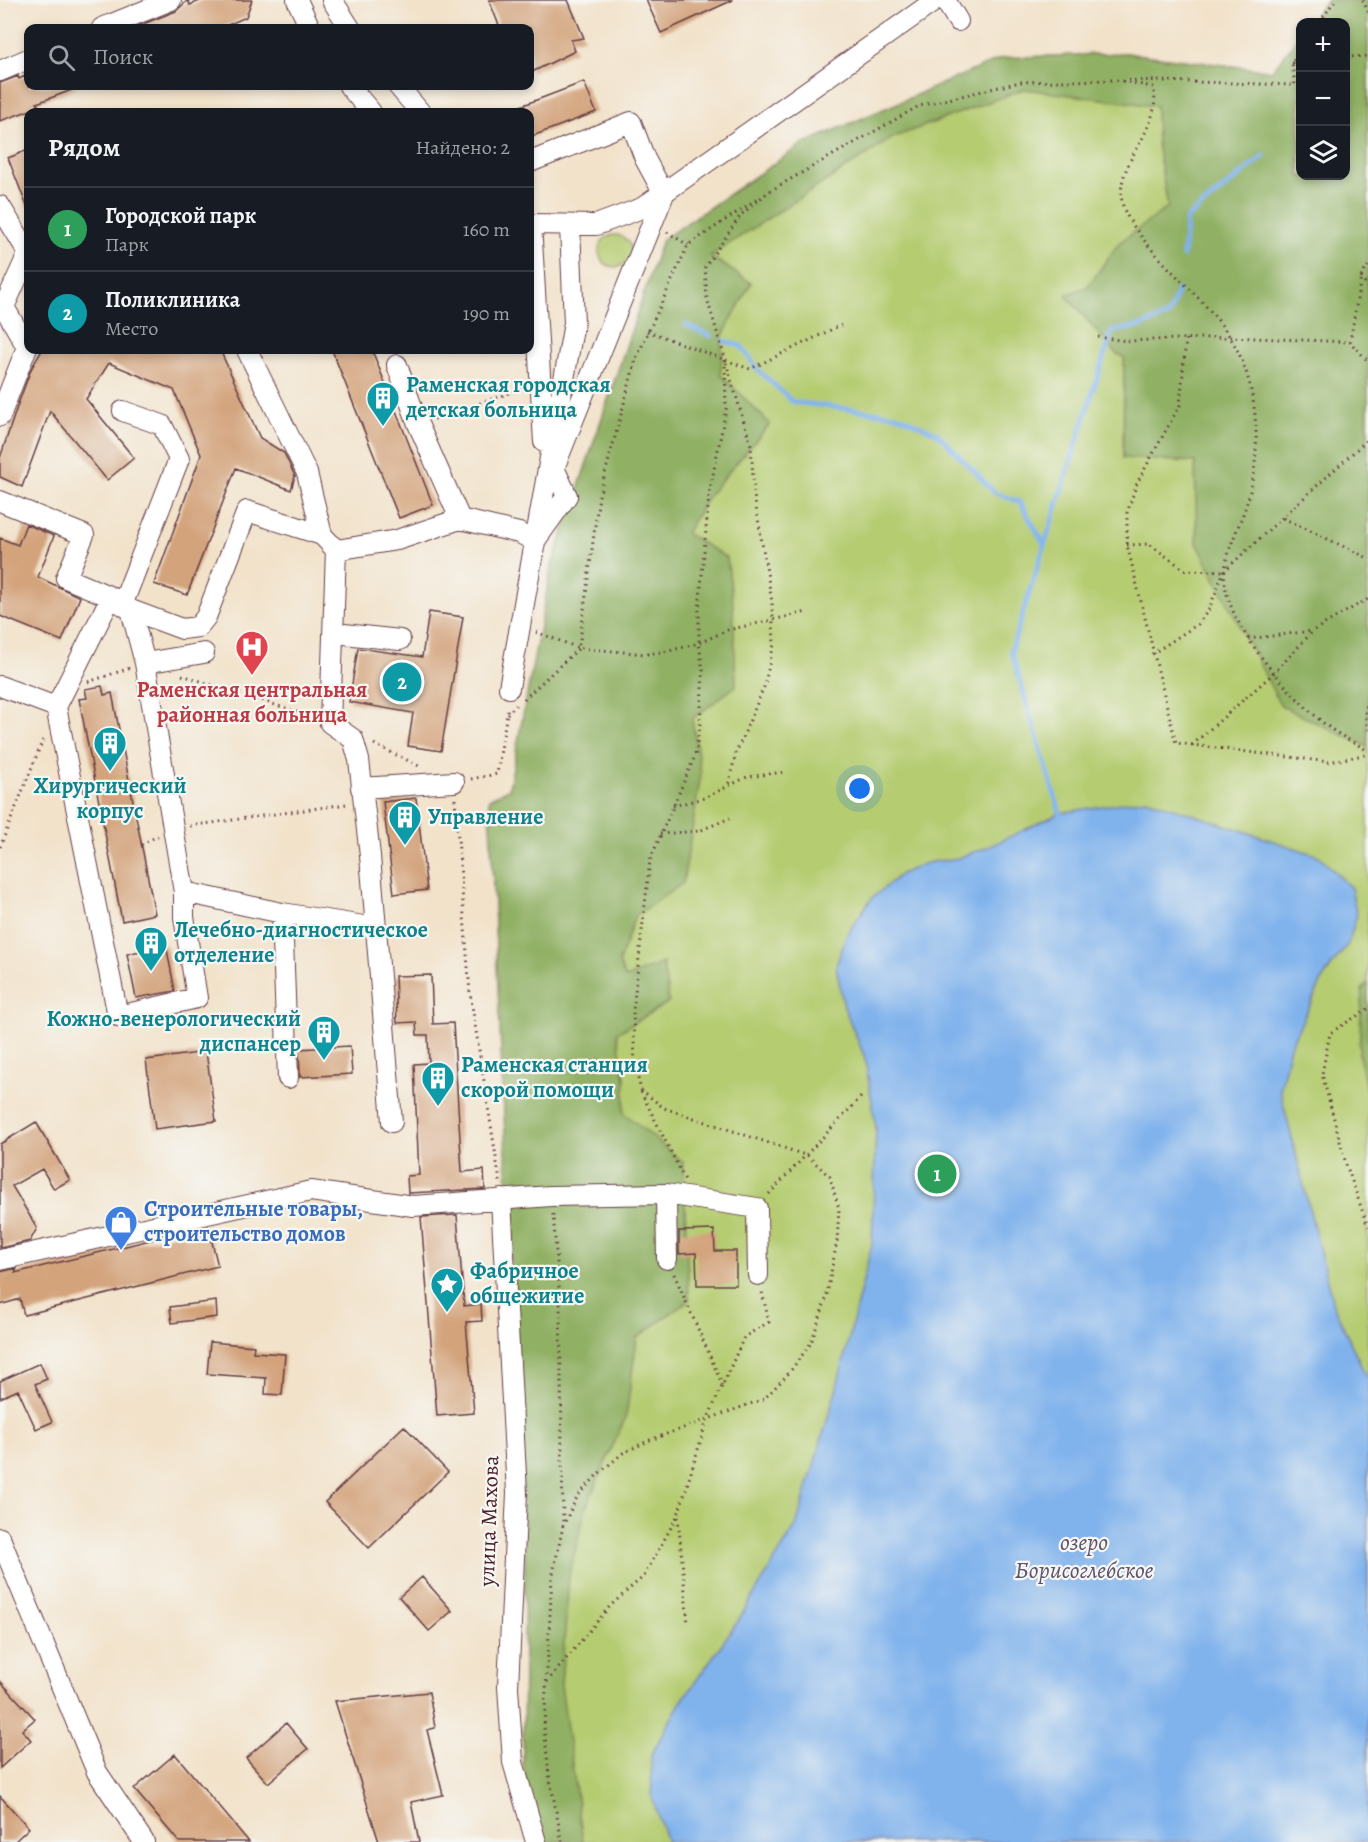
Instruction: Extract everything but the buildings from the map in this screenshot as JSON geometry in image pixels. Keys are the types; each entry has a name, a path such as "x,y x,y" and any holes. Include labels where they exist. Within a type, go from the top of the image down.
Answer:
{"street":[{"path":"112,24 171,0"},
{"path":"297,0 308,24"},
{"path":"332,0 347,24"},
{"path":"534,224 596,225 642,208 936,0"},
{"path":"945,0 958,21"},
{"path":"0,71 24,61"},
{"path":"359,90 369,108"},
{"path":"401,90 417,108"},
{"path":"534,160 631,122 645,159 664,194"},
{"path":"534,541 567,496 554,468 664,194"},
{"path":"0,206 24,246"},
{"path":"509,688 574,323 570,226"},
{"path":"24,262 4,307 24,342"},
{"path":"534,277 542,382 545,477"},
{"path":"0,416 24,354"},
{"path":"249,354 307,473 322,535"},
{"path":"397,365 418,424 459,519"},
{"path":"122,604 145,663 184,892 184,917 197,998 118,1017 56,707 122,604 179,459 162,425 123,411"},
{"path":"0,501 84,535 66,578 182,629 198,627 206,617 247,511 322,535 336,550 335,633 330,723 353,739 359,760 392,1122"},
{"path":"336,550 397,540 459,519 519,533 534,541"},
{"path":"335,633 400,640"},
{"path":"145,663 204,653"},
{"path":"0,686 56,707"},
{"path":"362,795 454,782"},
{"path":"184,892 282,913 376,928"},
{"path":"282,913 288,1078"},
{"path":"0,1260 311,1191 413,1206 551,1196 666,1194 758,1208 758,1275"},
{"path":"666,1194 667,1258"},
{"name":"улица Махова","path":"501,1199 517,1493 508,1687 513,1762 536,1842"},
{"path":"0,1538 97,1772 144,1842"}],"path":[{"path":"1323,18 1335,0"},
{"path":"1363,0 1368,12"},
{"path":"1350,57 1368,56"},
{"path":"507,714 579,648 599,496 636,359 688,245 768,192 919,106 1020,82 1116,80 1296,85 1292,63 1296,57"},
{"path":"1292,63 1296,62"},
{"path":"1116,80 1153,87 1156,96 1148,132 1130,160 1123,181 1123,204 1130,221 1155,254 1208,308 1243,362 1253,403 1256,448 1250,491 1209,609 1198,624 1152,654"},
{"path":"728,786 736,753 764,687 774,644 773,618 754,495 751,445 706,299 705,267 741,215 768,192"},
{"path":"1350,342 1361,277 1368,266"},
{"path":"1361,277 1368,289"},
{"path":"647,331 750,369 841,324"},
{"path":"1098,337 1127,341 1228,337 1350,342 1368,361"},
{"path":"1186,339 1180,405 1137,483 1128,513 1127,545 1152,654 1176,742 1329,762 1368,752"},
{"path":"687,1184 641,1090 635,1067 633,1010 650,860 696,746 704,671 699,643 699,610 709,495 726,409 725,358"},
{"path":"418,424 542,382"},
{"path":"1127,545 1149,544 1185,570 1224,571 1368,439"},
{"path":"1283,518 1368,558"},
{"path":"1224,571 1230,607 1248,639 1274,673 1326,725 1368,752"},
{"path":"1192,745 1274,673 1314,630 1368,599"},
{"path":"520,626 579,648 646,654 699,643 728,630 773,618 807,612"},
{"path":"1248,639 1314,630"},
{"path":"178,674 330,723"},
{"path":"501,1199 470,993 454,782 497,774 509,688"},
{"path":"1368,700 1365,714 1368,730"},
{"path":"0,847 56,707"},
{"path":"371,743 423,768"},
{"path":"673,806 704,798 747,777 784,772"},
{"path":"141,844 173,828 362,795"},
{"path":"659,834 699,831 730,818"},
{"path":"1368,1009 1330,1033 1323,1074 1346,1164 1368,1227"},
{"path":"562,1842 545,1739 545,1683 552,1578 563,1527 577,1497 598,1474 623,1453 650,1440 764,1399 789,1373 811,1343 826,1299 837,1241 838,1209 830,1177 808,1156 664,1108 641,1090"},
{"path":"758,1208 861,1097"},
{"path":"551,1196 560,1301 563,1527"},
{"path":"667,1258 723,1386"},
{"path":"545,1683 610,1606 644,1576 678,1515 707,1420 744,1337 769,1322 758,1275"},
{"path":"678,1515 688,1624"}],"green space":[{"path":"1327,0 1368,0 1368,1842 535,1842 523,1761 525,1550 489,799 509,789 551,569 662,240 803,144 1002,58 1126,53 1272,71 1296,40 1296,180 1350,180 1350,18 1313,18"},
{"path":"1327,0 1368,0 1368,747 1281,706 1197,543 1195,462 1123,458 1124,357 1115,353 1066,295 1088,286 1119,243 1168,207 1157,143 1156,106 1024,89 894,137 710,256 751,283 722,337 721,375 770,424 709,495 686,533 727,558 733,604 736,686 692,719 701,774 683,883 635,916 619,962 625,978 663,963 669,1002 617,1033 625,1078 624,1113 683,1162 689,1300 637,1338 626,1416 586,1507 569,1575 561,1685 583,1842 535,1842 523,1761 525,1550 489,799 509,789 551,569 662,240 803,144 1002,58 1126,53 1272,71 1296,40 1296,180 1350,180 1350,18 1313,18"},
{"path":"615,235 626,240 631,251 626,262 615,267 604,262 599,251 604,240"},
{"path":"1368,982 1368,1097 1359,1055 1362,990"}],"water":[{"name":"озеро Борисоглебское","path":"1146,799 1319,856 1351,888 1357,915 1348,944 1325,975 1290,1046 1280,1090 1333,1304 1368,1381 1368,1842 667,1842 652,1797 651,1755 679,1705 738,1621 796,1526 837,1387 872,1244 876,1128 865,1058 844,1007 836,966 847,934 871,899 901,874 926,863 958,858 990,846 1060,813"}],"waterway":[{"path":"1183,256 1187,218 1264,156"},
{"path":"1060,813 1011,651 1112,331 1141,326 1169,315 1178,290"},
{"path":"686,325 711,336"},
{"path":"724,341 741,346 758,370 793,402 897,415 937,433 995,493 1020,502 1044,544"}],"place":[{"name":"Раменская городская детская больница","path":"383,427"},
{"name":"Раменская центральная районная больница","path":"252,676"},
{"name":"Поликлиника","path":"402,682"},
{"name":"Хирургический корпус","path":"110,772"},
{"name":"Управление","path":"405,846"},
{"name":"Лечебно-диагностическое отделение","path":"151,972"},
{"name":"Кожно-венерологический диспансер","path":"324,1061"},
{"name":"Раменская станция скорой помощи","path":"438,1107"},
{"name":"Городской парк","path":"937,1174"},
{"name":"Строительные товары, строительство домов","path":"121,1251"},
{"name":"Фабричное общежитие","path":"447,1313"}]}
